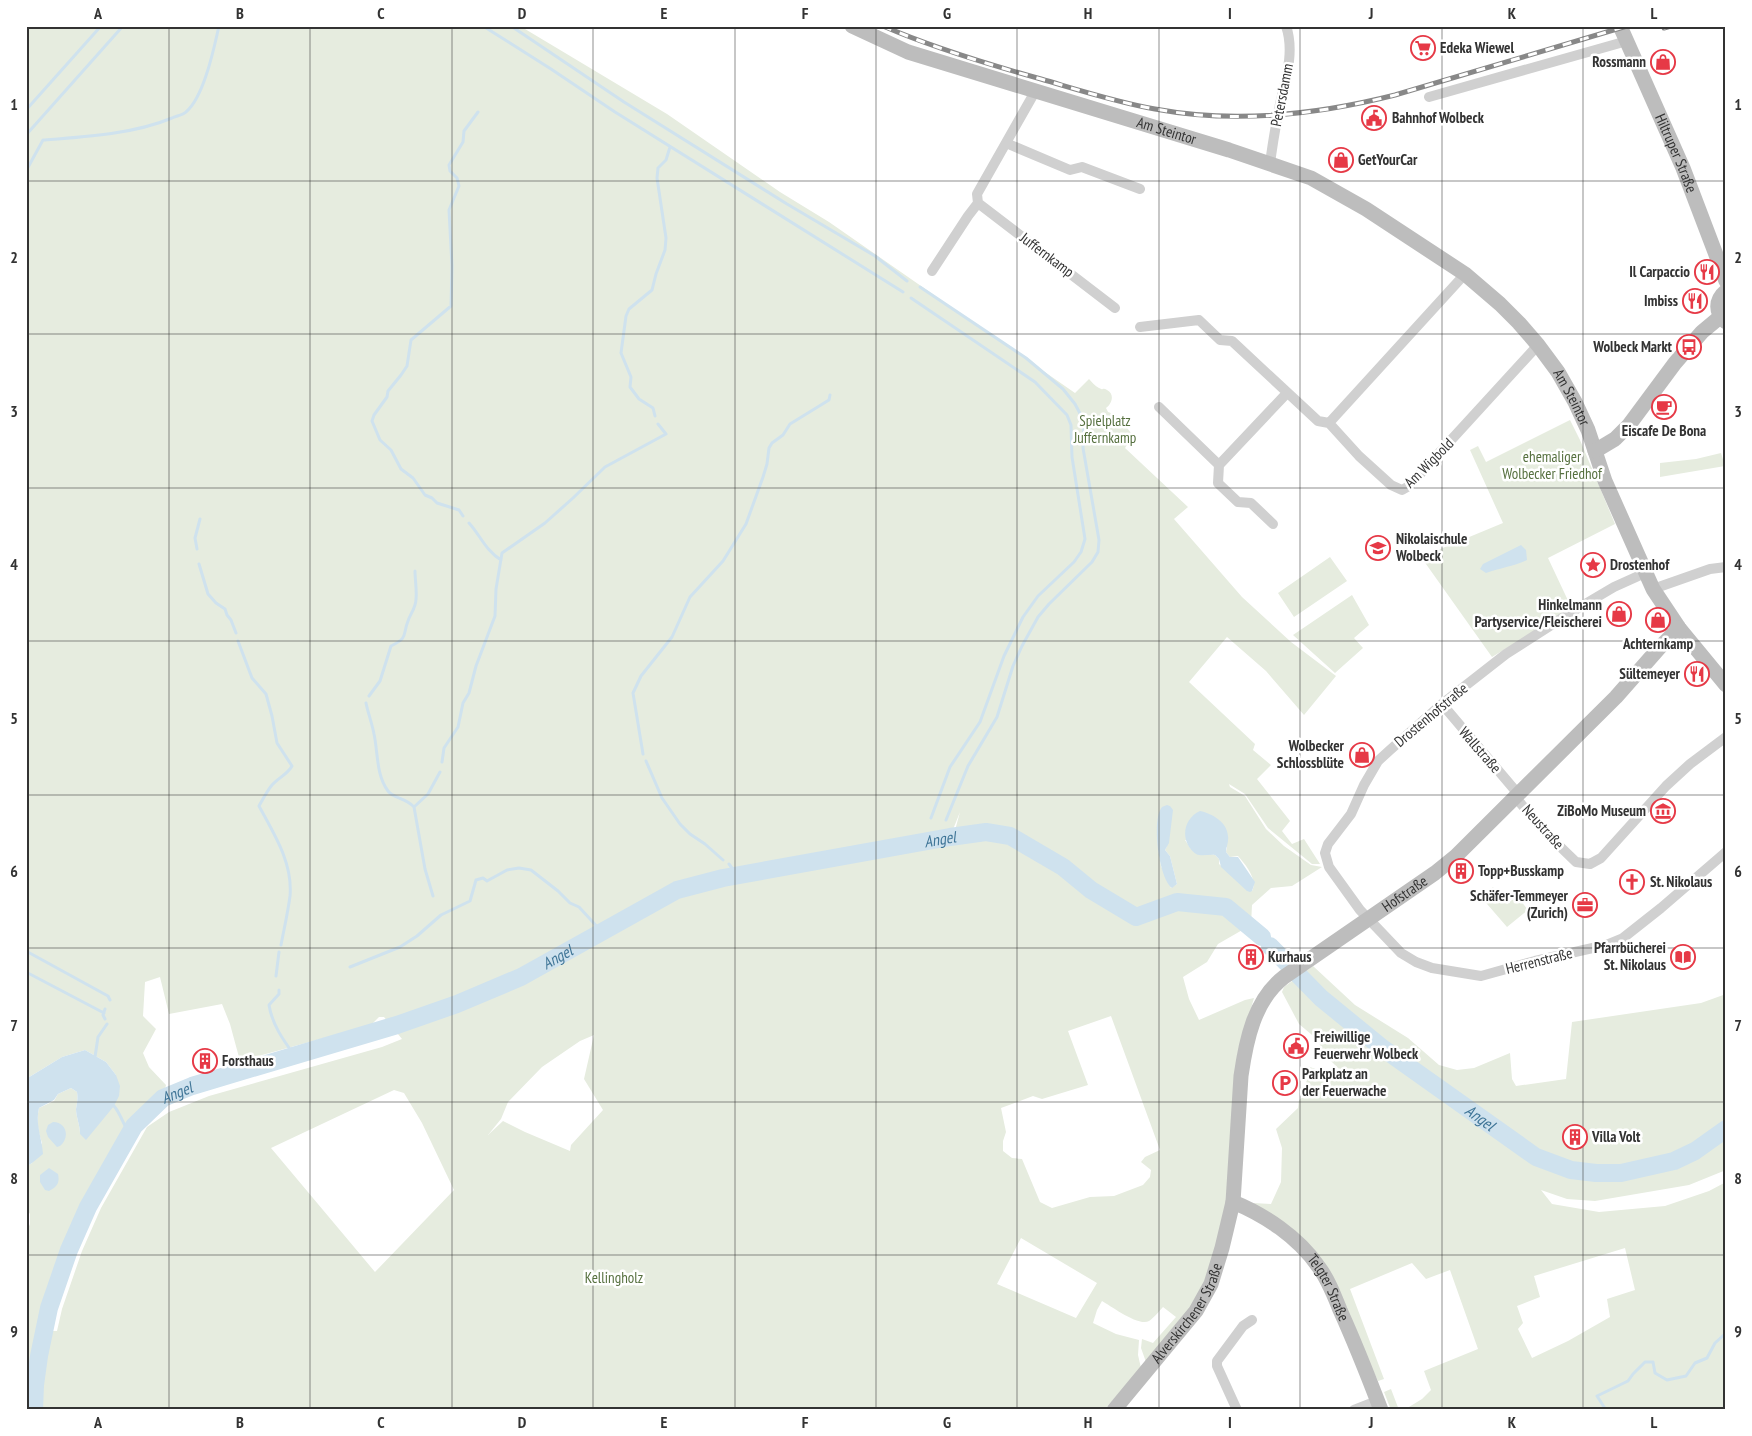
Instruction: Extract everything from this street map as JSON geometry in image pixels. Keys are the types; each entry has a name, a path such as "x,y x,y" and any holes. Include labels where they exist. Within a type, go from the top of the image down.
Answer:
{"street":[{"name":"Am Steintor","path":"852,26 908,52 1311,178 1366,209 1465,274 1500,304 1538,345 1558,372 1575,402 1605,481 1653,589 1679,628 1726,685"},
{"name":"Petersdamm","path":"1270,164 1290,52 1289,33 1286,26"},
{"name":"Hiltruper Straße","path":"1620,26 1683,168 1726,281"},
{"path":"1429,97 1627,41"},
{"path":"932,271 978,203 977,194 1034,91"},
{"path":"1006,143 1070,170 1082,167 1140,189"},
{"name":"Juffernkamp","path":"978,203 1115,308"},
{"path":"1330,423 1465,274"},
{"path":"1595,451 1615,439 1629,425 1702,332 1723,319 1718,311 1718,300 1726,291"},
{"name":"Am Wigbold","path":"1140,327 1199,320 1220,340 1232,341 1318,421 1330,423 1359,456 1391,484 1402,490 1409,486 1538,345"},
{"path":"1273,524 1251,503 1238,502 1218,483 1219,464 1287,393"},
{"path":"1159,407 1219,464"},
{"path":"1653,589 1710,569 1726,567"},
{"name":"Drostenhofstraße","path":"1369,919 1360,910 1329,867 1325,853 1328,844 1351,814 1364,785 1378,762 1442,704 1506,654 1614,587 1645,573"},
{"name":"Hofstraße","path":"1234,1202 1241,1076 1244,1058 1260,1006 1272,987 1456,856 1616,697 1679,628"},
{"name":"Wallstraße","path":"1442,704 1518,796"},
{"name":"Neustraße","path":"1518,796 1546,833 1576,862 1590,864 1601,858 1666,786 1690,764 1726,738"},
{"name":"Herrenstraße","path":"1369,919 1401,953 1416,962 1432,968 1481,976 1535,961 1606,945 1623,938 1662,908 1726,852"},
{"name":"Telgter Straße","path":"1234,1202 1256,1212 1275,1225 1306,1251 1319,1267 1356,1346 1379,1405"},
{"name":"Alverskirchener Straße","path":"1114,1410 1196,1311 1207,1294 1234,1202"},
{"path":"1237,1410 1217,1366 1217,1361 1243,1326 1252,1320"},
{"path":"1354,1410 1379,1405"}],"green space":[{"path":"26,26 520,26 667,114 780,192 829,222 1075,393 1089,379 1098,387 1110,392 1112,399 1106,408 1108,412 1119,418 1133,435 1125,448 1188,507 1174,519 1242,597 1291,642 1336,676 1304,715 1266,671 1227,637 1189,682 1255,744 1253,750 1271,765 1257,779 1290,821 1282,831 1292,844 1304,839 1320,864 1312,864 1268,828 1245,794 1229,784 1230,787 1245,796 1266,829 1284,846 1311,865 1322,867 1292,886 1271,888 1252,905 1251,925 1218,944 1207,962 1183,977 1189,999 1199,1020 1254,998 1237,1056 1226,1201 1218,1246 1200,1299 1146,1362 1141,1348 1142,1339 1153,1343 1176,1317 1163,1307 1149,1321 1139,1321 1132,1319 1102,1301 1093,1323 1116,1334 1139,1340 1138,1355 1141,1368 1104,1410 26,1410 26,1233 30,1224 30,1214 26,1208 26,1167 32,1163 42,1143 38,1126 39,1108 54,1101 58,1094 71,1088 77,1092 76,1112 80,1134 116,1075 106,1062 85,1050 62,1057 26,1079","holes":["960,812 954,834 982,830 1013,832 1134,913 1132,921 1028,850 991,839 942,846 950,837","1185,840 1227,847 1226,852 1230,857 1238,856 1250,873 1253,882 1252,891 1219,864 1219,859 1215,855 1191,849","1167,846 1165,850 1170,856 1177,884 1171,888 1161,866 1158,849","160,977 169,1014 222,1004 230,1024 240,1061 371,1025 379,1017 384,1017 402,1039 382,1047 209,1096 169,1112 147,1127 101,1208 82,1251 62,1309 57,1331 44,1331 49,1308 69,1250 88,1207 134,1126 163,1098 166,1085 149,1067 143,1053 156,1029 143,1016 145,982","1111,1016 1160,1150 1145,1157 1141,1162 1151,1170 1150,1177 1143,1185 1114,1196 1090,1197 1052,1208 1040,1202 1022,1159 1012,1158 1003,1151 1003,1141 1006,1132 1001,1108 1033,1096 1042,1099 1088,1085 1068,1031","594,1035 584,1079 603,1110 571,1145 570,1151 503,1121 488,1135 501,1119 508,1102 542,1067 580,1041","394,1090 404,1093 422,1123 454,1190 375,1272 271,1148","1021,1238 1097,1283 1076,1318 997,1284"]},
{"name":"ehemaliger Wolbecker Friedhof","path":"1570,420 1615,524 1548,558 1572,609 1492,657 1421,557 1503,523 1470,450 1478,446 1486,462"},
{"path":"1721,453 1725,466 1660,477 1660,463 1696,459"},
{"path":"1330,557 1347,581 1294,617 1278,593"},
{"path":"1352,595 1369,625 1354,638 1363,648 1335,673 1293,635"},
{"path":"1493,887 1507,904 1517,896 1528,910 1507,927 1481,897"},
{"path":"1313,966 1355,1005 1408,1038 1439,1065 1457,1070 1474,1068 1510,1053 1512,1079 1516,1086 1566,1079 1572,1022 1701,1003 1726,994 1726,1170 1689,1185 1595,1201 1567,1199 1541,1190 1552,1204 1599,1212 1665,1206 1709,1191 1726,1182 1726,1410 1404,1410 1422,1399 1431,1390 1424,1371 1478,1349 1450,1270 1426,1279 1412,1263 1350,1289 1384,1379 1378,1381 1346,1317 1285,1225 1253,1203 1271,1204 1281,1182 1282,1148 1276,1129 1298,1108 1299,1100 1306,1095 1307,1066 1333,1075 1339,1069 1323,1053 1318,1040 1299,1024 1282,992 1284,987","holes":["1625,1248 1635,1290 1607,1299 1610,1317 1568,1341 1532,1358 1518,1329 1523,1323 1517,1306 1540,1297 1534,1276"]},
{"path":"1391,1389 1399,1410 1391,1410 1384,1392"}],"water":[{"path":"1521,545 1526,550 1527,560 1486,573 1480,569 1483,564"},
{"path":"1167,805 1173,810 1169,843 1165,850 1170,856 1177,884 1172,888 1163,873 1157,836 1159,814 1162,807"},
{"path":"1200,811 1218,819 1225,827 1228,838 1226,852 1230,857 1238,857 1255,882 1252,891 1247,891 1221,867 1219,859 1215,855 1198,855 1187,844 1185,831 1187,825 1194,815"},
{"path":"85,1050 106,1062 116,1075 120,1086 119,1096 114,1106 86,1140 80,1134 76,1112 77,1092 71,1088 58,1094 54,1100 39,1108 38,1125 43,1154 26,1167 26,1079 62,1057"},
{"path":"53,1122 64,1127 66,1131 63,1143 57,1147 48,1137 46,1131 48,1125"},
{"path":"49,1168 58,1174 59,1180 56,1186 49,1191 45,1190 40,1182 40,1175"}],"waterway":[{"path":"26,110 101,26"},
{"path":"26,135 123,26"},
{"path":"26,171 43,140 92,136 142,128 185,113 192,105 203,84 219,26"},
{"path":"483,26 615,112 903,292"},
{"path":"511,26 624,102 787,204 875,256 907,281"},
{"path":"463,516 459,510 437,503 425,495 413,478 401,469 391,450 380,440 372,421 387,397 388,391 407,366 411,340 451,306 452,266 449,210 459,186 457,178 450,171 449,165 463,142 464,131 478,112"},
{"path":"655,416 653,408 639,399 630,387 631,377 621,353 626,316 629,309 652,290 665,250 666,238 657,178 658,168 666,160 670,147"},
{"path":"920,287 1026,358 1063,389 1075,404 1084,421 1083,448 1099,540 1098,552 1092,562 1038,617 1022,646 1013,666 997,717 968,766 946,820"},
{"path":"911,298 1035,382 1067,415 1071,425 1072,457 1085,539 1081,552 1074,562 1038,596 1023,617 1004,656 980,722 950,767 931,818"},
{"path":"643,754 633,693 641,676 672,637 690,597 723,561 746,524 763,477 769,448 772,443 783,435 790,424 829,400 830,395"},
{"path":"442,762 444,748 458,727 463,703 469,693 476,666 495,616 496,589 502,553 545,523 605,467 666,434 658,424"},
{"path":"197,549 195,538 200,519"},
{"path":"469,523 487,548 501,560"},
{"path":"199,564 208,594 225,609 236,633"},
{"path":"369,696 380,681 391,646 404,636 416,602 415,571"},
{"path":"238,641 252,678 266,694 277,743 292,766 272,785 259,806 276,838 289,872 290,896 281,945"},
{"path":"366,703 374,734 379,771 384,785 390,794 407,801 414,807"},
{"path":"646,761 662,798 680,824 723,860"},
{"path":"433,896 425,869 414,807 428,794 440,772"},
{"name":"Angel","path":"942,832 942,838"},
{"name":"Angel","path":"34,1410 39,1356 49,1308 69,1250 88,1207 134,1126 163,1098 192,1086 397,1025 457,1004 521,977 677,890 723,878 986,832 1010,836 1063,867 1091,890 1136,917 1177,902 1226,907 1262,937"},
{"name":"Angel","path":"922,842 923,835"},
{"path":"729,864 737,875"},
{"path":"350,967 400,947 417,936 441,915 470,901 476,880 483,878 487,881 507,870 519,868 531,870 570,903 579,907 602,932"},
{"name":"Angel","path":"1270,946 1321,998 1381,1047 1536,1157 1571,1170 1621,1173 1674,1161 1695,1151 1726,1129"},
{"path":"26,951 108,996 110,1000"},
{"path":"276,976 279,952"},
{"path":"26,972 104,1013"},
{"path":"279,990 279,994 269,1005 270,1012 279,1032 295,1056"},
{"path":"105,1009 103,1015 105,1019"},
{"path":"95,1057 98,1037 107,1024"},
{"path":"114,1106 130,1134"},
{"path":"1606,1410 1597,1396 1628,1381 1645,1362 1653,1362 1655,1373 1667,1380 1686,1376 1695,1363 1707,1358 1715,1343 1726,1333"}],"railway":[{"path":"883,26 981,61 1126,103 1185,114 1216,116 1276,115 1336,108 1365,102 1395,95 1627,26"},
{"path":"1664,28 1671,26"}],"place":[{"name":"Edeka Wiewel","path":"1423,48"},
{"name":"Rossmann","path":"1663,62"},
{"name":"Bahnhof Wolbeck","path":"1374,118"},
{"name":"GetYourCar","path":"1341,160"},
{"name":"Il Carpaccio","path":"1707,272"},
{"name":"Imbiss","path":"1695,301"},
{"name":"Wolbeck Markt","path":"1689,347"},
{"name":"Eiscafe De Bona","path":"1664,407"},
{"name":"Nikolaischule Wolbeck","path":"1378,548"},
{"name":"Drostenhof","path":"1593,565"},
{"name":"Hinkelmann Partyservice/Fleischerei","path":"1619,614"},
{"name":"Achternkamp","path":"1658,620"},
{"name":"Sültemeyer","path":"1697,674"},
{"name":"Wolbecker Schlossblüte","path":"1362,755"},
{"name":"ZiBoMo Museum","path":"1663,811"},
{"name":"Topp+Busskamp","path":"1461,871"},
{"name":"St. Nikolaus","path":"1632,882"},
{"name":"Schäfer-Temmeyer (Zurich)","path":"1585,905"},
{"name":"Kurhaus","path":"1251,957"},
{"name":"Pfarrbücherei St. Nikolaus","path":"1683,957"},
{"name":"Freiwillige Feuerwehr Wolbeck","path":"1296,1046"},
{"name":"Forsthaus","path":"205,1061"},
{"name":"Parkplatz an der Feuerwache","path":"1285,1083"},
{"name":"Villa Volt","path":"1575,1137"}],"park label":[{"name":"Spielplatz Juffernkamp","path":"1105,430"},
{"name":"Kellingholz","path":"614,1278"}]}
